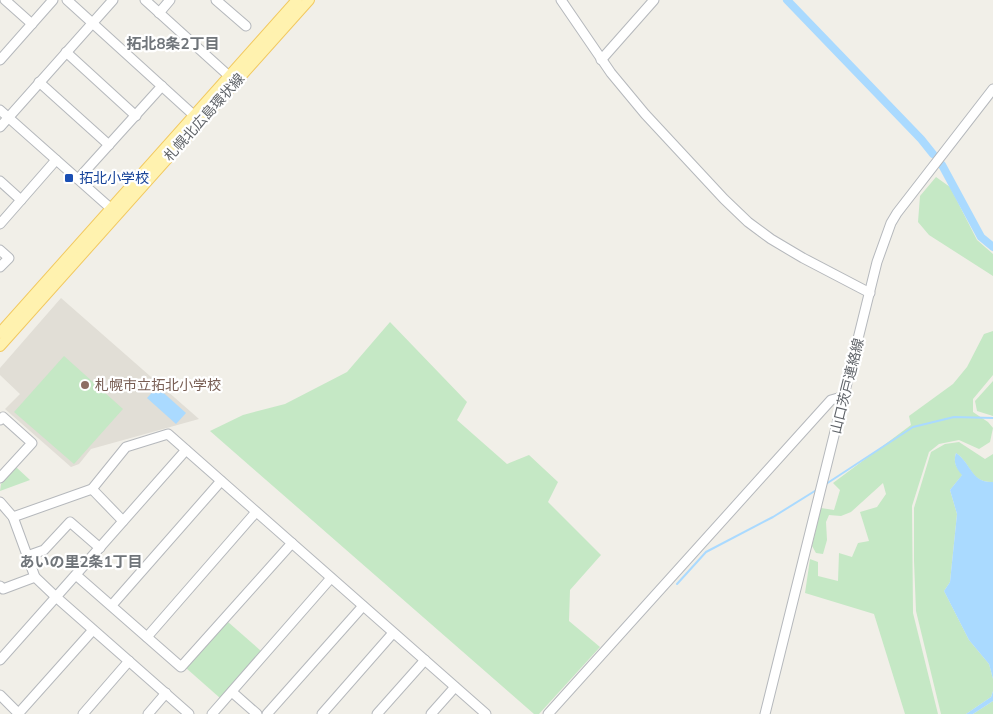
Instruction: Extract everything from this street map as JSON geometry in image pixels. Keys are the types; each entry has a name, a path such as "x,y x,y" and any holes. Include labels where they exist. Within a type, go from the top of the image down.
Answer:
{"main road":[{"name":"札幌北広島環状線","path":"198,118 229,76 297,0"},
{"name":"札幌北広島環状線","path":"0,346 114,211 309,0"},
{"name":"札幌北広島環状線","path":"2,326 114,211"}],"street":[{"path":"5,0 32,24"},
{"path":"1,55 53,0"},
{"path":"67,0 198,118"},
{"path":"0,127 113,0"},
{"path":"145,0 229,76"},
{"path":"159,13 170,0"},
{"path":"216,0 246,26"},
{"path":"561,0 601,60 645,114 748,222 771,239 803,258 870,293"},
{"path":"601,60 654,0"},
{"path":"66,52 136,116"},
{"path":"40,82 109,145"},
{"path":"78,179 162,86"},
{"name":"山口茨戸連絡線","path":"765,714 877,262 891,223 993,89"},
{"path":"0,110 114,211"},
{"path":"0,224 56,160"},
{"path":"0,181 21,200"},
{"path":"0,250 9,258 0,267"},
{"path":"548,714 831,400 845,396"},
{"path":"0,420 3,417 32,443 0,478"},
{"path":"13,517 92,490 126,447 168,434 486,714"},
{"path":"0,660 186,450"},
{"path":"112,605 221,481"},
{"path":"92,490 123,521"},
{"path":"0,502 13,517 35,577 189,714"},
{"path":"147,637 256,512"},
{"path":"27,556 44,550 70,522 100,548"},
{"path":"76,575 181,667 292,543"},
{"path":"1,589 35,577"},
{"path":"212,714 332,578"},
{"path":"267,714 362,606"},
{"path":"0,695 18,714 93,630"},
{"path":"322,714 393,633"},
{"path":"376,714 425,660"},
{"path":"83,714 129,662"},
{"path":"431,714 455,687"},
{"path":"232,692 257,714"},
{"path":"148,714 166,694"}],"shaded area":[{"name":"札幌市立拓北小学校","path":"61,298 199,419 91,449 79,464 71,467 5,409 20,394 0,375 0,368"}],"green space":[{"path":"936,177 950,187 977,240 993,254 993,276 929,235 918,222 920,196"},
{"path":"390,322 467,402 457,420 507,464 529,455 558,482 548,502 601,555 570,590 569,621 600,647 539,714 534,714 210,431 243,415 285,404 347,372"},
{"path":"993,331 993,375 973,399 973,412 988,422 993,428 990,442 979,449 959,440 939,444 929,452 912,506 913,613 938,714 905,714 874,614 805,593 810,559 818,562 818,576 838,581 839,553 852,557 858,543 869,541 860,512 877,507 886,494 883,483 851,512 841,516 829,515 826,522 827,540 823,554 816,553 812,546 821,508 834,510 840,490 833,483 911,425 909,416 953,384 967,367 984,334"},
{"path":"64,356 123,409 74,464 14,412"},
{"path":"993,381 993,416 977,411 975,401"},
{"path":"959,442 985,459 993,454 993,482 985,481 975,476 956,453 956,465 963,474 950,490 957,514 950,582 944,591 969,640 989,664 993,679 993,691 991,697 966,714 941,714 916,611 914,508 931,452 945,444"},
{"path":"16,467 30,480 0,491 1,484"},
{"path":"228,622 261,651 220,698 186,668"},
{"path":"993,701 993,714 973,714"}],"water":[{"path":"157,387 186,413 176,424 147,398"},
{"path":"956,453 976,476 993,482 993,679 989,664 969,640 944,591 950,582 957,514 950,490 962,475 956,465"},
{"path":"993,691 993,701 973,714 966,714 991,697"}],"waterway":[{"path":"787,0 921,139 933,154"},
{"path":"942,165 981,237 993,247"},
{"path":"826,484 913,427 954,417 993,418"},
{"path":"677,584 706,552 773,517 818,489"}],"place":[{"name":"拓北小学校","path":"69,178"},
{"name":"札幌市立拓北小学校","path":"85,385"}],"district":[{"name":"拓北8条2丁目","path":"173,43"},
{"name":"あいの里2条1丁目","path":"81,561"}]}
